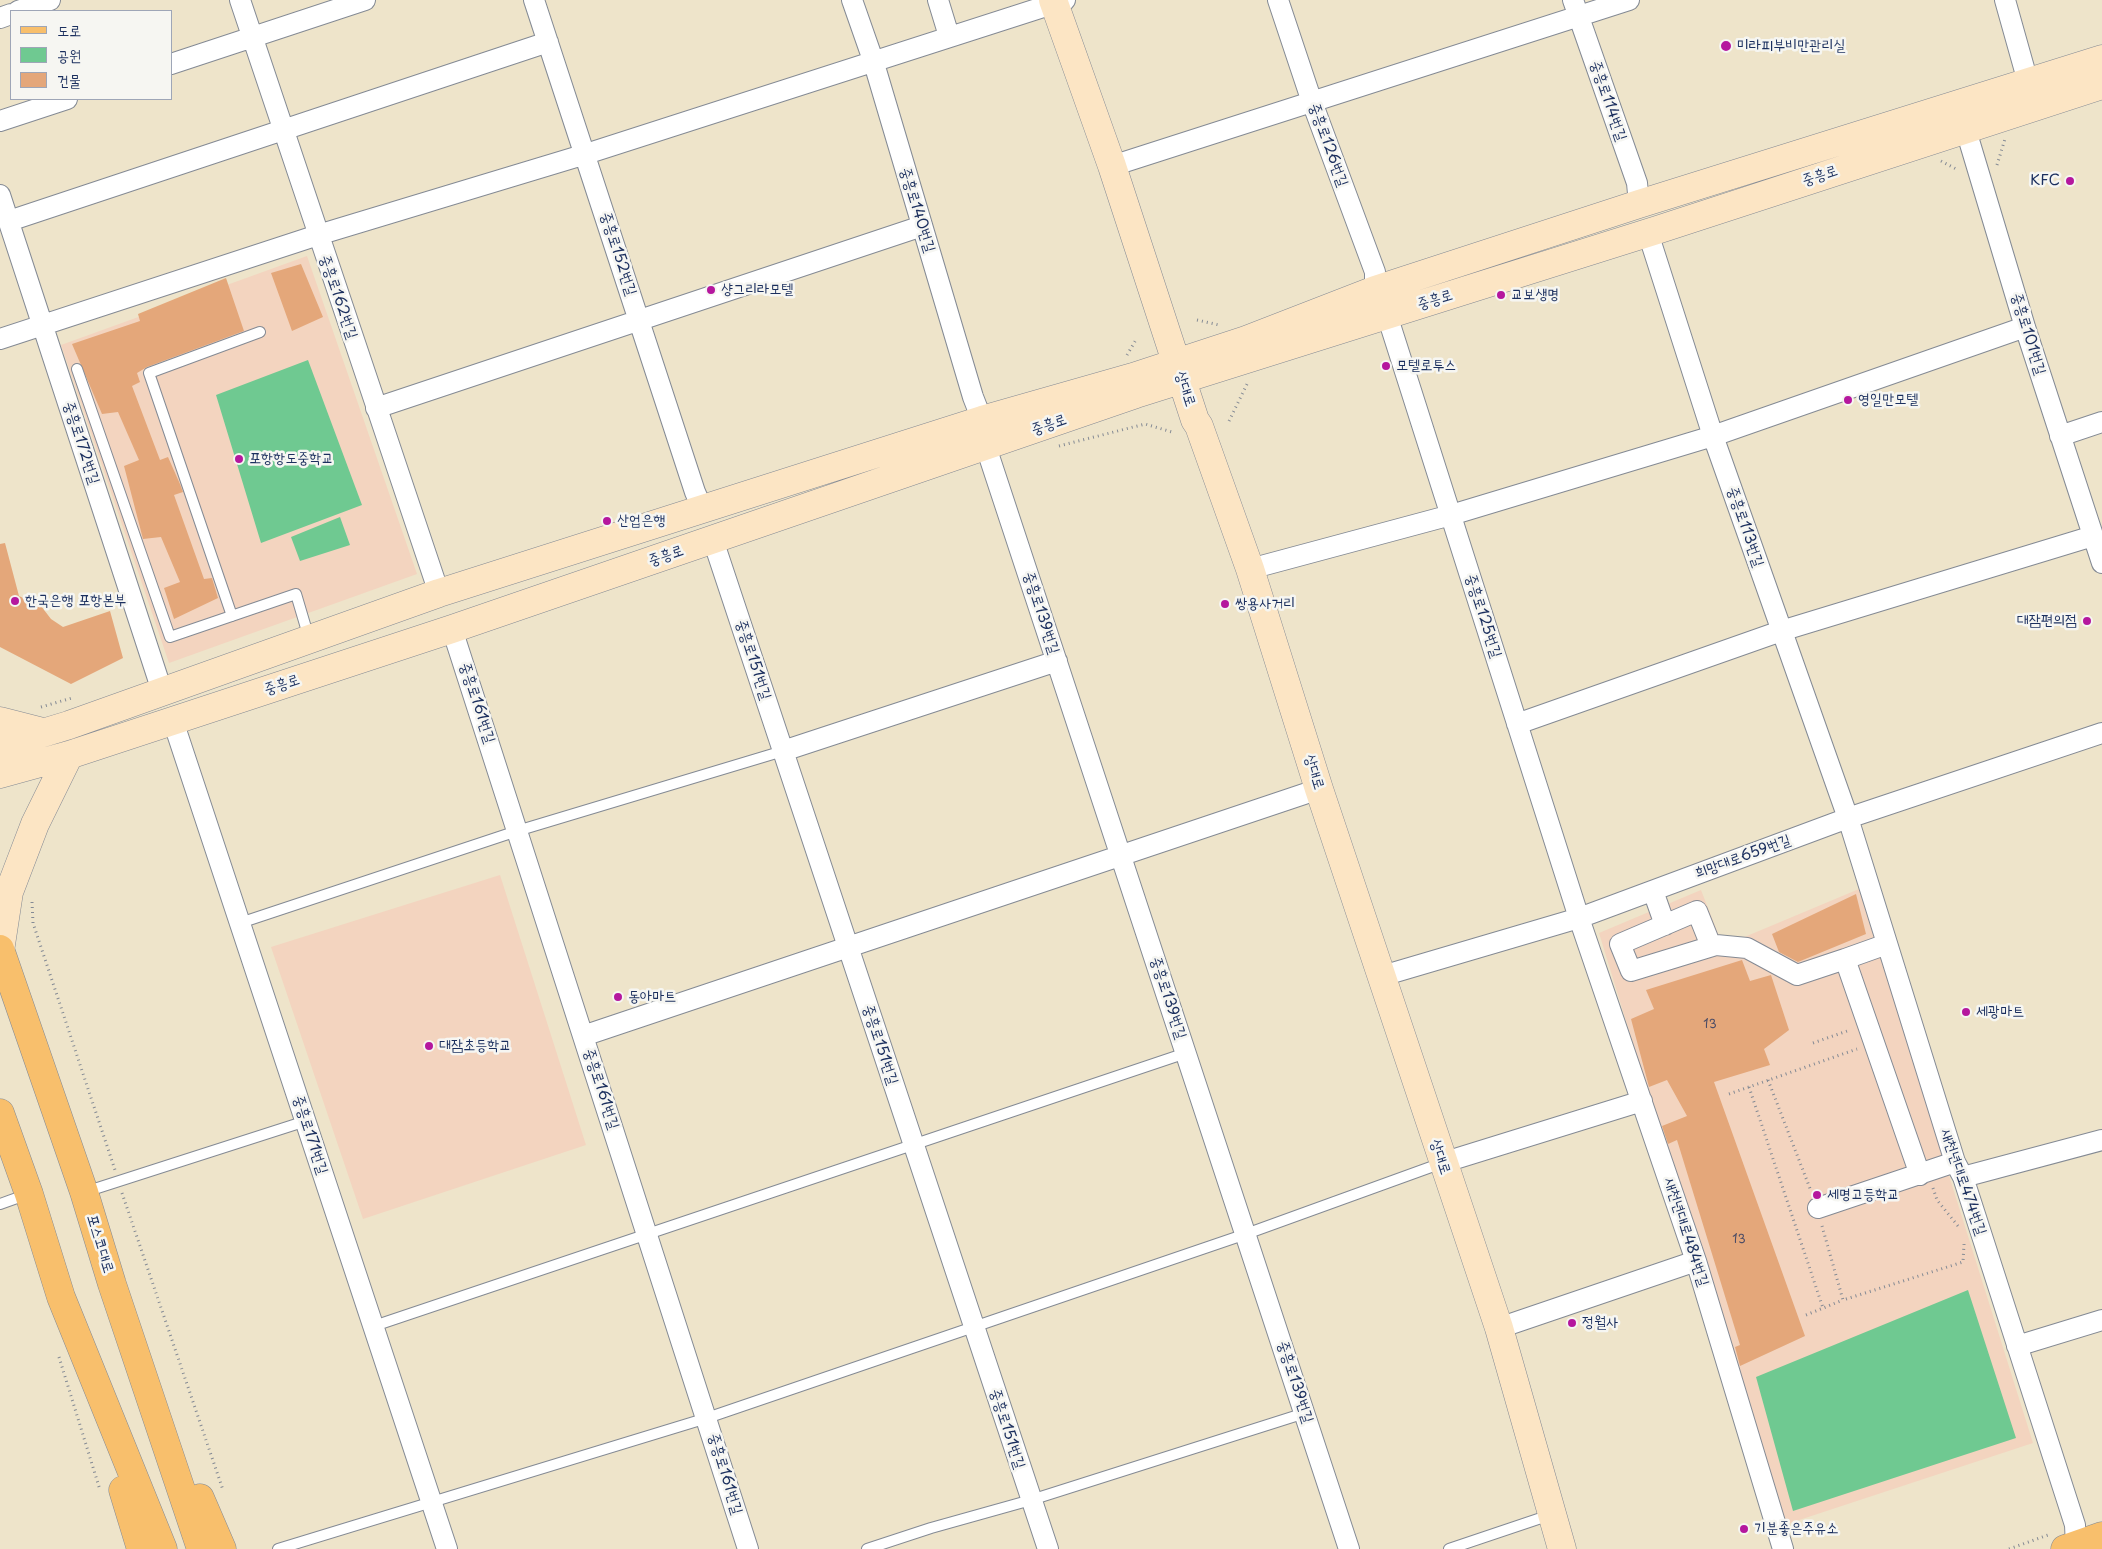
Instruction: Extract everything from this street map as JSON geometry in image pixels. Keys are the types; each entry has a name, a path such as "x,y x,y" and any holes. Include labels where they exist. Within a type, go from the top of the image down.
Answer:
{"main road":[{"name":"상대로","path":"1058,1 1179,371 1250,569 1319,789 1442,1163 1499,1328 1562,1549"},
{"name":"중흥로","path":"0,746 69,725 439,593 982,420 1179,371 1387,315 1648,233 1962,116 2028,82 2102,59"},
{"name":"중흥로","path":"0,774 69,755 452,629 986,447 1179,371 1246,340 1375,290 1639,204 1962,116 2102,85"},
{"path":"0,720 42,732"},
{"path":"0,950 9,892 35,824 69,755"},
{"name":"포스코대로","path":"0,950 84,1192 199,1544"},
{"path":"0,1113 29,1194 61,1297 68,1345 155,1546"},
{"path":"132,1342 222,1549"},
{"path":"2070,1547 2102,1536"}],"street":[{"path":"21,10 50,0"},
{"name":"중흥로162번길","path":"240,0 439,593"},
{"path":"172,64 365,0"},
{"name":"중흥로152번길","path":"534,0 586,154 695,492 702,508"},
{"name":"중흥로140번길","path":"852,0 873,60 973,398 982,420"},
{"path":"938,0 949,36"},
{"name":"중흥로126번길","path":"1278,0 1312,102 1375,272 1375,290"},
{"path":"1112,166 1312,102 1576,9 1629,0"},
{"path":"2005,0 2028,82"},
{"path":"0,339 318,235 586,154 1058,1"},
{"name":"중흥로114번길","path":"1576,9 1637,184 1639,204"},
{"path":"9,221 548,42"},
{"path":"0,121 64,100"},
{"name":"중흥로101번길","path":"1962,116 2025,327 2102,563"},
{"name":"중흥로172번길","path":"0,194 44,324 162,691"},
{"path":"376,408 922,226"},
{"name":"중흥로113번길","path":"1648,233 1714,436 1848,818"},
{"name":"중흥로125번길","path":"1387,315 1579,918"},
{"path":"1250,569 1451,515 1714,436 2025,327"},
{"path":"2060,436 2102,422"},
{"name":"중흥로139번길","path":"986,447 1349,1549"},
{"path":"1517,724 1782,631 2093,536"},
{"name":"중흥로151번길","path":"713,540 1048,1549"},
{"name":"중흥로161번길","path":"452,629 748,1549"},
{"path":"783,751 1057,661"},
{"name":"중흥로171번길","path":"173,721 447,1549"},
{"name":"희망대로659번길","path":"1382,976 1579,918 1848,818 2102,733"},
{"path":"583,1036 1120,854 1319,789"},
{"name":"새천년대로474번길","path":"1848,818 1959,1169 2075,1525 2070,1547"},
{"path":"1653,890 1665,925"},
{"path":"1711,946 1697,911 1620,944 1631,971 1711,946 1748,948 1797,975 1887,944"},
{"name":"새천년대로484번길","path":"1579,918 1696,1261 1783,1549"},
{"path":"1844,960 1924,1173"},
{"path":"1442,1163 1642,1101"},
{"path":"1818,1208 1924,1173 1959,1169 2102,1140"},
{"path":"1499,1328 1696,1261"},
{"path":"2017,1346 2102,1320"}],"lane":[{"path":"232,616 149,373 260,332"},
{"path":"77,369 170,637 296,594 309,639"},
{"path":"240,923 517,831 783,751"},
{"path":"374,1326 1186,1053"},
{"path":"84,1192 306,1121"},
{"path":"278,1549 431,1500 707,1418 1246,1234 1442,1163"},
{"path":"0,1204 29,1194"},
{"path":"867,1549 931,1528 1031,1500 1305,1413"},
{"path":"1449,1549 1551,1515"}],"path":[{"path":"31,896 32,923 224,1493"},
{"path":"1813,1043 1867,1024"},
{"path":"1729,1094 1874,1043"},
{"path":"1768,1080 1818,1208 1843,1300"},
{"path":"1749,1086 1823,1308"},
{"path":"1924,1173 1937,1200 1959,1227 1962,1234"},
{"path":"1806,1315 1843,1300 1963,1262 1964,1240"},
{"path":"68,1345 100,1492"}],"shaded area":[{"name":"포항항도중학교","path":"307,256 417,574 169,663 61,345"},
{"name":"대잠초등학교","path":"500,875 586,1145 363,1219 271,947"},
{"name":"세명고등학교","path":"1859,889 2033,1443 1781,1526 1599,933 1701,890 1723,946"}],"green space":[{"path":"308,360 362,505 261,543 216,395"},
{"path":"340,517 350,545 300,561 291,537"},
{"path":"1968,1290 2016,1438 1793,1511 1756,1377"}],"building":[{"path":"301,264 323,317 292,331 271,273"},
{"path":"226,278 244,331 147,367 137,373 140,382 132,386 160,460 168,457 180,484 183,492 174,495 204,579 212,578 218,598 174,619 164,588 180,582 161,537 143,539 124,466 139,460 118,412 102,414 72,344 140,321 138,314"},
{"name":"한국은행 포항본부","path":"5,543 19,596 41,606 51,619 63,627 110,611 123,658 71,684 0,647 0,544"},
{"path":"1856,894 1866,934 1798,962 1779,952 1772,934"},
{"path":"1742,960 1750,981 1771,975 1789,1030 1764,1049 1770,1065 1714,1082 1805,1336 1740,1366 1735,1347 1740,1345 1677,1140 1668,1144 1662,1126 1687,1116 1667,1080 1649,1087 1631,1019 1654,1009 1646,990"}],"place":[{"name":"미라피부비만관리실","path":"1726,46"},
{"name":"KFC","path":"2070,181"},
{"name":"샹그리라모텔","path":"711,290"},
{"name":"교보생명","path":"1501,295"},
{"name":"모텔로투스","path":"1386,366"},
{"name":"영일만모텔","path":"1848,400"},
{"name":"포항항도중학교","path":"239,459"},
{"name":"산업은행","path":"607,521"},
{"name":"한국은행 포항본부","path":"15,601"},
{"name":"쌍용사거리","path":"1225,604"},
{"name":"대잠편의점","path":"2087,621"},
{"name":"동아마트","path":"618,997"},
{"name":"세광마트","path":"1966,1012"},
{"name":"대잠초등학교","path":"429,1046"},
{"name":"세명고등학교","path":"1817,1195"},
{"name":"정월사","path":"1572,1323"},
{"name":"기분좋은주유소","path":"1744,1529"}]}
